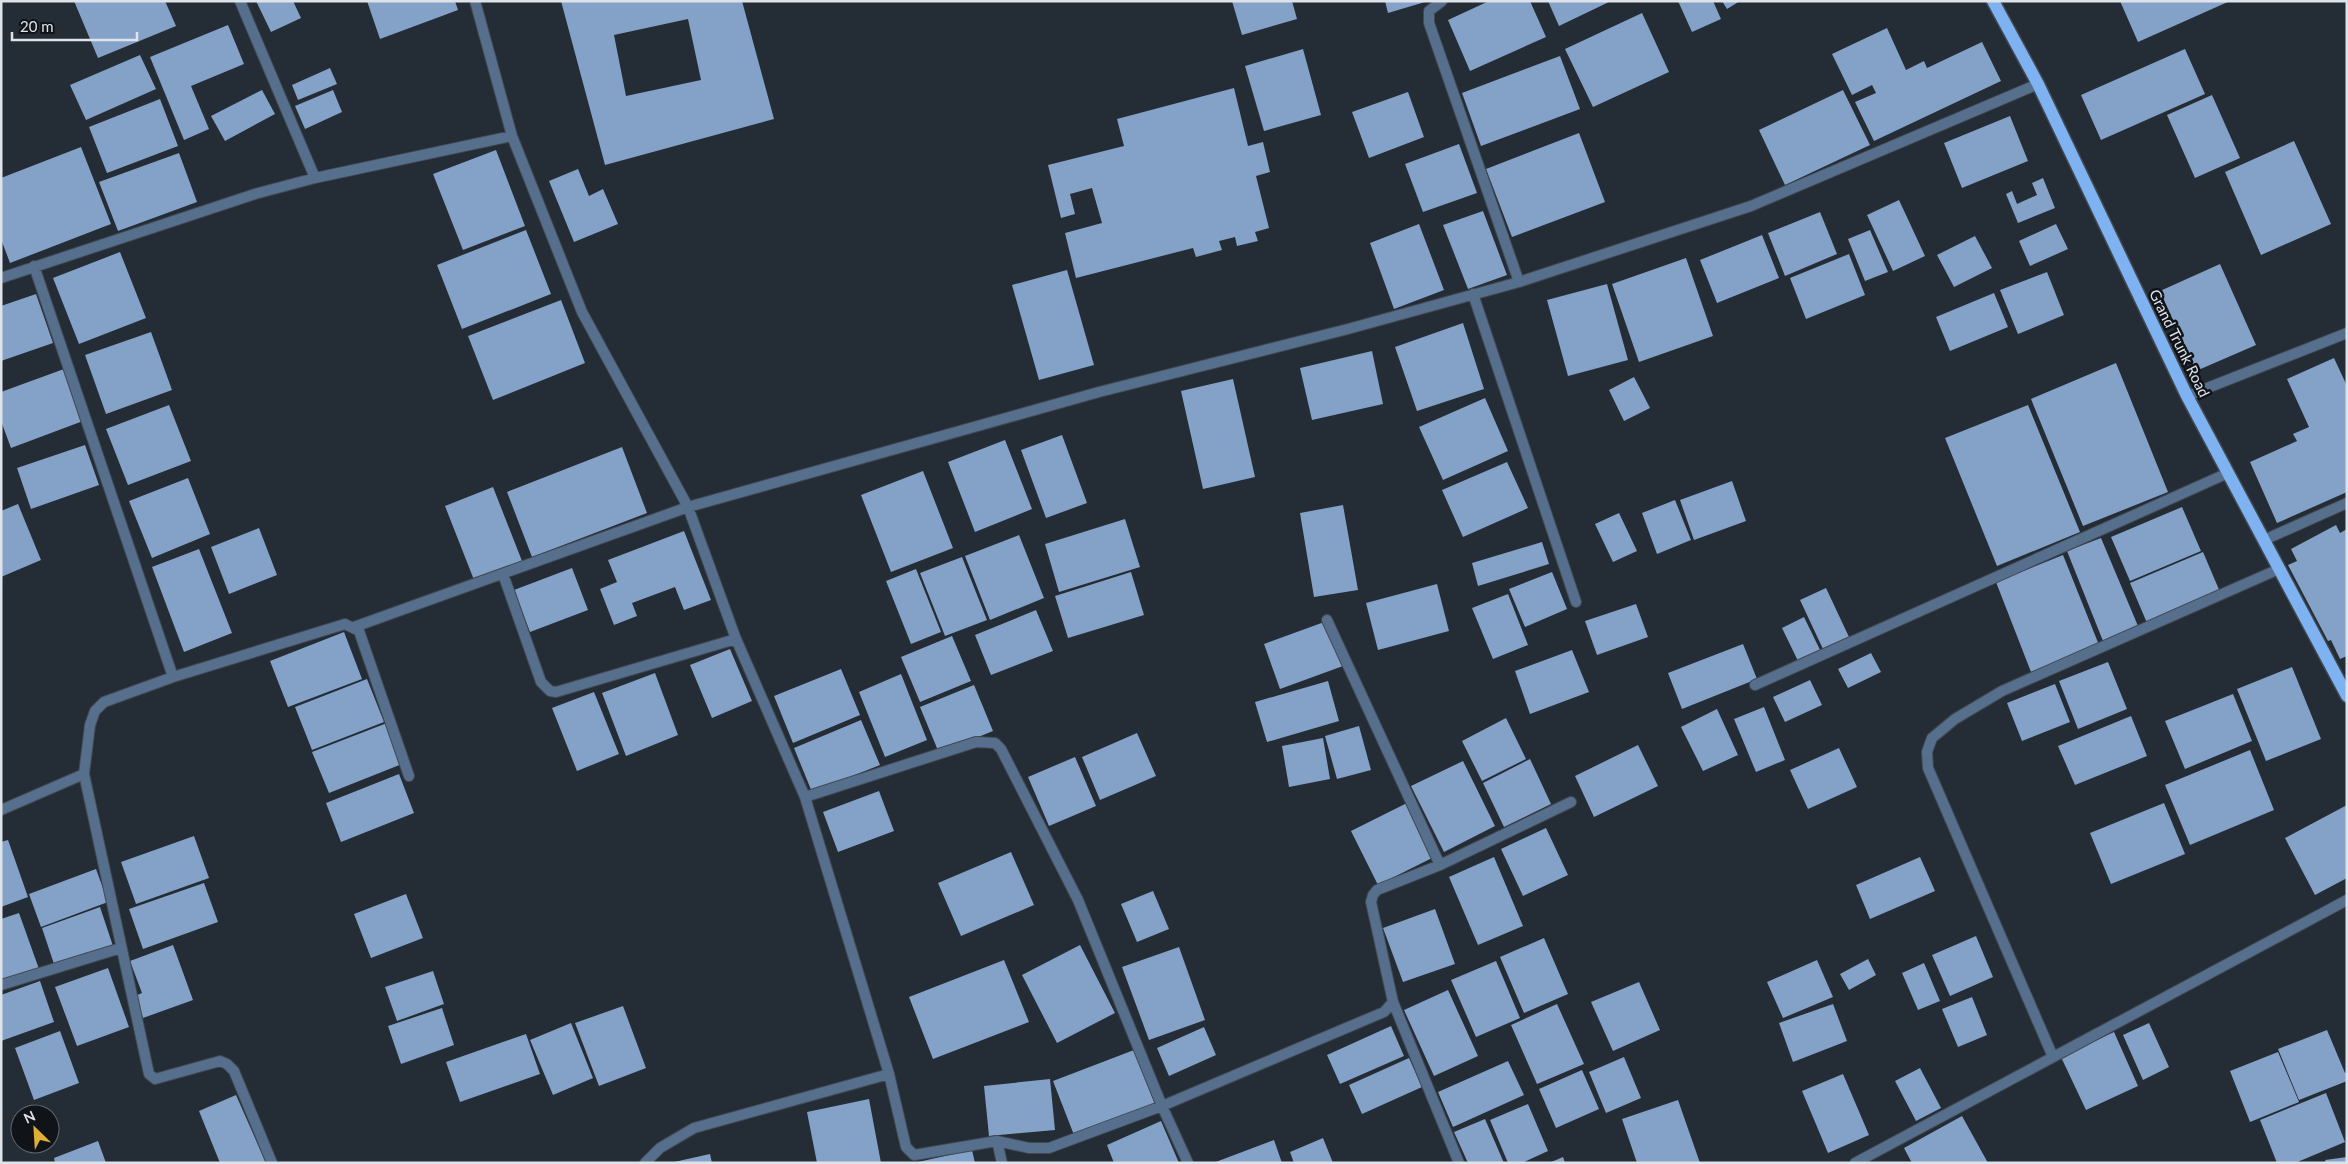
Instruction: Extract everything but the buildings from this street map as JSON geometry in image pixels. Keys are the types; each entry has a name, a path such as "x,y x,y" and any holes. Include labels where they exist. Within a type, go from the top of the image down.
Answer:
{"main road":[{"name":"Grand Trunk Road","path":"1993,1 2038,84 2187,396 2346,690"}],"street":[{"path":"240,1 314,178"},
{"path":"475,1 512,136 582,312 688,507 736,639 805,797 889,1074 906,1147 911,1154 997,1141 1029,1148 1049,1148 1162,1106 1384,1012 1393,1002"},
{"path":"1442,1 1429,11 1429,23 1519,282"},
{"path":"354,627 688,507 1099,392 1338,331 1519,282 1751,206 2038,84"},
{"path":"1,278 246,197 314,178 512,136"},
{"path":"34,266 173,677"},
{"path":"1473,294 1576,602"},
{"path":"2187,396 2347,333"},
{"path":"1755,685 2228,473"},
{"path":"2264,540 2347,503"},
{"path":"2052,1057 1928,768 1927,752 1932,738 1955,719 2002,691 2279,569"},
{"path":"503,574 541,682 550,691 556,692 736,639"},
{"path":"1327,620 1440,865"},
{"path":"272,1163 234,1071 227,1064 220,1061 155,1079 149,1074 84,774 90,725 99,706 104,702 173,677 345,624 359,631 409,776"},
{"path":"805,797 976,742 995,743 1006,756 1078,900 1162,1106 1188,1163"},
{"path":"1,810 84,774"},
{"path":"1459,1163 1393,1002 1371,902 1372,895 1378,890 1440,865 1571,802"},
{"path":"1855,1163 2347,900"},
{"path":"1,985 121,948"},
{"path":"645,1163 660,1148 694,1128 889,1074"},
{"path":"997,1141 1002,1163"}]}
